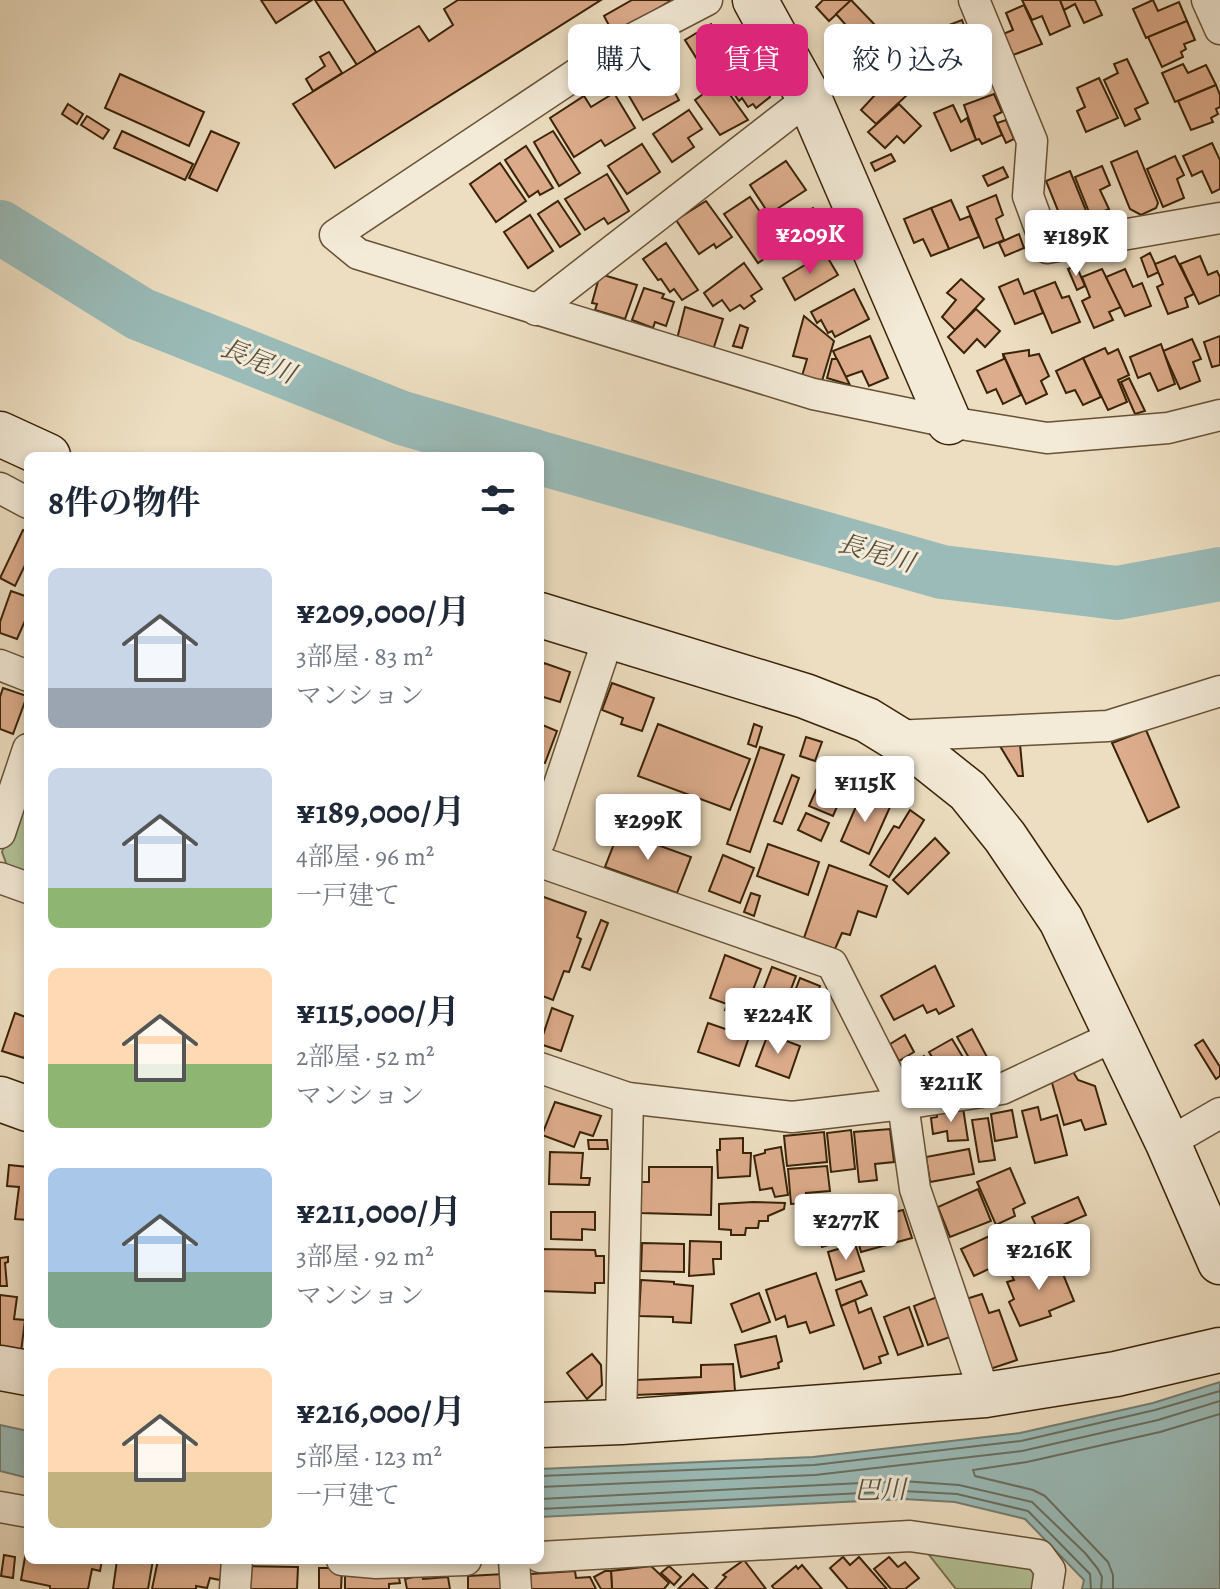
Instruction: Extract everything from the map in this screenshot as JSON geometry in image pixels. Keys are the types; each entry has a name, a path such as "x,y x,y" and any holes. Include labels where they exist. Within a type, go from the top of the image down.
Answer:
{"street":[{"path":"707,0 617,47 324,242 813,394 949,422 1047,438 1168,428 1220,415"},
{"path":"755,0 809,98 949,422"},
{"path":"974,0 1032,141 1028,196 1047,248 1220,218"},
{"path":"1207,0 1220,29"},
{"path":"536,310 809,98"},
{"path":"0,434 39,452"},
{"path":"0,488 24,501"},
{"path":"544,616 805,696 867,720 919,752 968,791 1005,837 1061,920 1168,1143 1220,1262"},
{"path":"544,829 609,636"},
{"path":"0,665 24,674"},
{"path":"893,736 1108,726 1220,691"},
{"path":"0,833 24,761"},
{"path":"544,863 832,964 903,1104 915,1189 985,1395"},
{"path":"0,878 24,887"},
{"path":"544,1069 628,1098 792,1117 1002,1089 1117,1035"},
{"path":"621,1422 628,1098"},
{"path":"0,1099 24,1108"},
{"path":"1168,1143 1220,1113"},
{"path":"544,1425 985,1395 1116,1374 1220,1350"},
{"path":"0,1368 24,1372"},
{"path":"0,1507 24,1511"},
{"path":"544,1557 910,1536 1039,1555 1050,1570 1047,1589"},
{"path":"235,1589 237,1564"},
{"path":"514,1564 516,1589"}],"green space":[{"path":"24,790 24,876 9,871 2,852"},
{"path":"922,1546 1029,1564 1037,1573 1037,1589 956,1589"}],"water":[{"name":"巴川","path":"1220,1382 1220,1589 1082,1589 1084,1580 1025,1519 955,1502 904,1499 544,1517 544,1469 813,1457 1020,1433 1153,1403"},
{"path":"0,1425 24,1430 24,1477 0,1471"}],"building":[{"path":"261,0 312,0 276,23"},
{"path":"315,0 343,0 376,52 357,65"},
{"path":"458,0 601,0 335,168 293,104 419,26 429,41 453,25 444,9"},
{"path":"632,0 672,0 632,24 608,24 604,16"},
{"path":"823,0 852,0 829,21 816,7"},
{"path":"851,0 874,24 845,24 836,14"},
{"path":"1022,0 1060,0 1070,26 1050,35 1042,16 1032,20"},
{"path":"1060,0 1095,0 1102,15 1084,23 1075,4 1064,10"},
{"path":"1153,0 1158,11 1179,2 1187,21 1146,38 1133,9"},
{"path":"1024,5 1042,44 1013,55 1003,34 1013,30 1006,13"},
{"path":"1187,21 1195,40 1184,44 1183,57 1162,67 1148,37"},
{"path":"696,33 696,58 685,40"},
{"path":"329,52 342,73 313,91 306,79 325,66 320,57"},
{"path":"1127,59 1148,103 1135,109 1140,119 1125,126 1104,80 1118,73 1114,64"},
{"path":"1183,64 1188,73 1206,65 1216,85 1175,102 1162,73"},
{"path":"120,74 204,112 189,146 105,108"},
{"path":"1099,78 1118,118 1086,132 1077,111 1085,107 1077,88"},
{"path":"1216,85 1220,95 1220,107 1216,109 1218,114 1211,118 1213,122 1191,130 1178,101"},
{"path":"992,95 1002,112 994,116 1002,135 982,144 979,139 976,140 964,105"},
{"path":"584,96 591,107 609,96 616,96 635,128 605,146 601,140 574,157 550,118"},
{"path":"629,96 677,96 679,100 643,120"},
{"path":"700,96 731,96 748,120 720,135 695,100"},
{"path":"736,96 770,97 756,108 753,104 748,107 742,98 739,101"},
{"path":"874,96 906,96 876,124 861,110"},
{"path":"68,104 83,114 77,124 62,114"},
{"path":"899,104 921,126 904,143 897,136 885,148 868,132"},
{"path":"953,105 961,122 967,118 976,140 951,151 934,113"},
{"path":"689,110 702,129 688,138 694,147 672,162 653,134"},
{"path":"87,116 109,130 103,139 81,125"},
{"path":"1006,120 1014,139 1006,143 997,123"},
{"path":"122,131 193,164 185,180 114,148"},
{"path":"211,131 239,143 217,191 189,178"},
{"path":"553,131 580,173 559,186 534,142"},
{"path":"1212,143 1220,160 1220,189 1212,193 1202,171 1192,176 1183,156"},
{"path":"642,144 660,172 627,194 608,166"},
{"path":"526,146 553,188 540,195 538,191 529,197 505,160"},
{"path":"1137,151 1158,203 1156,208 1141,215 1130,209 1111,162"},
{"path":"891,154 895,161 875,171 871,163"},
{"path":"1175,156 1184,175 1177,179 1184,198 1163,207 1147,169"},
{"path":"786,161 806,190 769,214 750,185"},
{"path":"500,163 526,201 496,222 470,184"},
{"path":"1102,166 1110,185 1100,190 1109,209 1091,217 1075,177"},
{"path":"1003,167 1008,177 988,186 983,176"},
{"path":"1070,171 1087,213 1063,223 1046,181"},
{"path":"607,174 629,211 608,224 604,218 585,230 565,199"},
{"path":"996,195 1003,215 996,219 1004,240 984,248 967,207"},
{"path":"750,197 783,246 758,263 724,214"},
{"path":"951,200 960,220 970,216 979,237 949,249 931,208"},
{"path":"558,201 580,234 560,247 538,214"},
{"path":"706,201 732,237 716,248 714,244 699,254 676,220"},
{"path":"813,208 830,242 796,258 780,224"},
{"path":"931,208 949,249 931,256 923,239 914,243 904,219"},
{"path":"530,215 553,251 528,268 504,232"},
{"path":"1019,234 1024,248 1005,256 999,243"},
{"path":"666,243 698,290 682,300 674,289 670,292 661,279 658,280 643,259"},
{"path":"825,253 838,275 795,300 783,278"},
{"path":"1150,253 1159,272 1148,277 1141,258"},
{"path":"1175,256 1194,294 1185,298 1188,307 1168,314 1157,287 1163,284 1155,264"},
{"path":"1200,256 1208,275 1217,271 1220,295 1199,304 1180,264"},
{"path":"744,263 762,289 751,296 755,301 744,309 740,305 730,311 722,300 713,306 704,293"},
{"path":"1076,265 1085,286 1077,290 1068,269"},
{"path":"1102,269 1121,307 1109,312 1113,320 1094,328 1082,301 1090,297 1082,277"},
{"path":"1125,269 1133,287 1142,283 1151,306 1125,316 1106,277"},
{"path":"600,274 637,285 625,319 595,310 597,304 592,303"},
{"path":"961,279 984,299 955,330 942,317 956,300 947,293"},
{"path":"1018,279 1024,294 1034,290 1043,313 1015,324 999,287"},
{"path":"1055,282 1062,298 1069,296 1080,322 1052,333 1034,290"},
{"path":"644,288 664,294 662,298 674,302 666,326 655,322 653,328 632,320"},
{"path":"854,289 869,319 835,337 832,331 828,333 821,320 817,323 811,312"},
{"path":"685,307 723,319 713,350 677,339"},
{"path":"976,309 1000,331 985,347 977,339 964,353 948,337"},
{"path":"804,316 834,341 822,381 802,376 807,359 793,356"},
{"path":"740,325 748,328 742,348 733,346"},
{"path":"870,336 888,378 869,386 862,371 845,377 833,351"},
{"path":"1220,336 1220,365 1212,367 1204,342"},
{"path":"1192,339 1201,359 1193,362 1200,381 1180,389 1163,351"},
{"path":"1161,344 1175,384 1158,391 1150,373 1138,378 1130,357"},
{"path":"1105,348 1108,354 1118,349 1129,375 1118,380 1127,402 1108,410 1083,358"},
{"path":"1029,350 1029,356 1039,354 1049,376 1041,381 1047,394 1026,404 1003,354"},
{"path":"1003,354 1021,395 1003,404 996,389 987,393 977,371 1004,359"},
{"path":"1083,358 1101,397 1083,405 1075,390 1066,393 1056,371"},
{"path":"832,359 837,359 850,385 827,378"},
{"path":"1129,378 1145,411 1135,414 1121,382"},
{"path":"24,530 24,567 15,586 0,578"},
{"path":"11,591 24,596 24,623 17,639 0,633 0,622"},
{"path":"544,663 570,672 560,702 544,697"},
{"path":"612,683 654,698 642,731 621,724 623,718 602,710"},
{"path":"3,688 24,695 24,704 13,734 0,729"},
{"path":"658,724 750,759 730,810 638,776"},
{"path":"754,724 762,727 756,747 748,744"},
{"path":"544,726 557,731 544,763"},
{"path":"1146,730 1179,807 1148,822 1112,743"},
{"path":"806,737 822,742 815,761 800,756"},
{"path":"1020,744 1023,776 1018,776 1000,746"},
{"path":"760,747 784,755 750,852 727,844"},
{"path":"792,775 799,778 782,824 774,821"},
{"path":"816,790 840,800 833,816 809,806"},
{"path":"861,795 890,807 869,854 841,841"},
{"path":"910,810 924,820 889,877 870,865 894,826 899,828"},
{"path":"806,813 829,823 821,841 798,830"},
{"path":"619,831 691,857 677,893 605,867"},
{"path":"935,838 949,853 908,894 893,880"},
{"path":"768,844 819,862 808,895 757,876"},
{"path":"723,855 754,868 740,903 709,891"},
{"path":"829,865 887,886 876,917 858,911 850,935 842,933 835,949 804,938"},
{"path":"751,893 760,896 754,916 744,912"},
{"path":"544,897 586,912 577,937 581,939 569,972 564,971 553,1000 544,997"},
{"path":"601,920 608,923 590,970 582,967"},
{"path":"725,955 761,969 743,1016 725,1010 727,1004 710,998"},
{"path":"935,966 954,1006 939,1014 936,1009 927,1013 923,1005 894,1020 881,996"},
{"path":"772,967 796,976 776,1028 752,1019"},
{"path":"800,978 820,986 815,1000 821,1003 818,1010 828,1014 820,1035 783,1022"},
{"path":"552,1008 573,1016 561,1051 544,1045 544,1032"},
{"path":"15,1013 24,1016 24,1058 2,1051"},
{"path":"708,1023 749,1037 739,1066 698,1052"},
{"path":"972,1029 987,1057 973,1065 957,1037"},
{"path":"768,1034 800,1046 789,1078 756,1066"},
{"path":"905,1035 914,1052 899,1061 890,1044"},
{"path":"952,1039 970,1069 948,1083 929,1052"},
{"path":"1203,1040 1220,1067 1220,1076 1216,1079 1195,1045"},
{"path":"924,1056 938,1081 919,1091 915,1082 909,1085 900,1069"},
{"path":"1072,1070 1078,1080 1095,1086 1106,1124 1085,1130 1081,1120 1064,1125 1050,1076"},
{"path":"555,1102 601,1116 593,1136 580,1132 574,1147 544,1136"},
{"path":"1038,1107 1041,1120 1057,1115 1067,1155 1035,1163 1022,1111"},
{"path":"963,1108 968,1140 948,1141 947,1131 933,1134 931,1118 937,1117 937,1112"},
{"path":"1012,1110 1017,1137 995,1141 991,1114"},
{"path":"988,1118 995,1160 979,1162 972,1120"},
{"path":"890,1129 894,1162 875,1164 877,1180 859,1182 854,1132"},
{"path":"851,1130 855,1169 831,1172 827,1133"},
{"path":"824,1132 827,1162 787,1166 784,1136"},
{"path":"743,1138 743,1153 751,1153 750,1176 718,1178 717,1150 720,1150 720,1139"},
{"path":"588,1140 607,1140 608,1149 589,1149"},
{"path":"781,1147 788,1195 775,1197 772,1188 760,1190 754,1156"},
{"path":"969,1149 974,1174 930,1182 926,1157"},
{"path":"550,1152 583,1153 581,1178 590,1178 589,1185 549,1184"},
{"path":"9,1165 24,1167 24,1220 15,1219 19,1187 7,1186"},
{"path":"827,1166 830,1191 806,1193 807,1203 791,1204 788,1169"},
{"path":"649,1167 712,1167 711,1215 640,1213 640,1182 649,1182"},
{"path":"1010,1168 1025,1203 1013,1209 1015,1216 996,1225 977,1182"},
{"path":"978,1189 991,1221 950,1237 938,1207"},
{"path":"1078,1197 1086,1215 1040,1235 1032,1217"},
{"path":"785,1203 784,1209 768,1216 768,1221 759,1221 758,1228 746,1228 745,1235 731,1235 731,1230 719,1229 719,1204"},
{"path":"889,1204 891,1213 903,1210 912,1238 861,1252 853,1222 857,1221 855,1215"},
{"path":"551,1212 595,1212 595,1230 582,1229 582,1240 551,1239"},
{"path":"844,1215 851,1238 822,1247 815,1223"},
{"path":"1007,1228 1017,1250 991,1262 993,1267 974,1276 961,1249"},
{"path":"690,1241 721,1242 721,1259 713,1259 714,1274 689,1276"},
{"path":"642,1243 684,1244 684,1272 641,1271"},
{"path":"855,1244 864,1271 836,1280 828,1252"},
{"path":"544,1249 595,1250 596,1256 604,1256 604,1283 595,1283 595,1293 544,1291"},
{"path":"8,1257 5,1263 7,1286 0,1286 0,1258"},
{"path":"1056,1257 1074,1301 1049,1311 1051,1316 1020,1326 1009,1302 1014,1299 1007,1282 1014,1280 1012,1276"},
{"path":"816,1273 834,1325 810,1333 806,1322 788,1327 785,1316 776,1320 766,1290"},
{"path":"641,1280 693,1286 691,1323 673,1322 673,1317 639,1316"},
{"path":"861,1281 867,1295 841,1306 836,1290"},
{"path":"759,1293 770,1322 742,1332 731,1304"},
{"path":"982,1294 989,1313 999,1310 1017,1360 987,1370 963,1300"},
{"path":"0,1295 17,1297 14,1319 24,1320 21,1352 0,1347"},
{"path":"937,1297 950,1337 928,1345 914,1306"},
{"path":"855,1300 859,1313 871,1308 888,1354 879,1357 881,1363 864,1369 841,1306"},
{"path":"909,1307 923,1346 898,1355 884,1317"},
{"path":"776,1336 782,1361 778,1363 779,1368 741,1377 735,1345"},
{"path":"592,1354 601,1365 602,1385 587,1399 567,1373"},
{"path":"733,1364 735,1391 635,1395 636,1380 701,1377 701,1365"},
{"path":"4,1555 15,1557 13,1578 1,1576"},
{"path":"843,1557 850,1565 859,1557 887,1589 848,1589 830,1568"},
{"path":"889,1557 898,1567 905,1562 919,1578 905,1589 891,1589 874,1569"},
{"path":"744,1560 766,1589 715,1589 726,1577 723,1575"},
{"path":"24,1563 101,1564 100,1571 92,1569 88,1589 50,1589 50,1586 21,1580"},
{"path":"116,1564 152,1564 148,1589 113,1589"},
{"path":"157,1564 224,1564 220,1580 210,1578 207,1588 152,1589"},
{"path":"802,1565 822,1589 774,1589 772,1586 796,1566 798,1569"},
{"path":"245,1566 298,1567 297,1589 245,1589"},
{"path":"651,1566 669,1583 664,1589 612,1589 611,1571"},
{"path":"669,1566 681,1577 674,1585 661,1573"},
{"path":"319,1568 342,1568 341,1589 319,1589"},
{"path":"345,1568 397,1568 400,1583 389,1584 389,1589 345,1589"},
{"path":"575,1571 576,1578 590,1577 596,1589 531,1589 530,1574"},
{"path":"611,1571 612,1589 601,1589 594,1577"},
{"path":"504,1574 505,1589 468,1589 468,1576"},
{"path":"693,1574 708,1589 678,1589"},
{"path":"422,1575 423,1579 448,1577 450,1589 407,1589 405,1579"}],"waterway":[{"name":"長尾川","path":"0,227 140,314 402,418 520,452"},
{"name":"長尾川","path":"544,459 942,572 1117,593 1220,574"}]}
